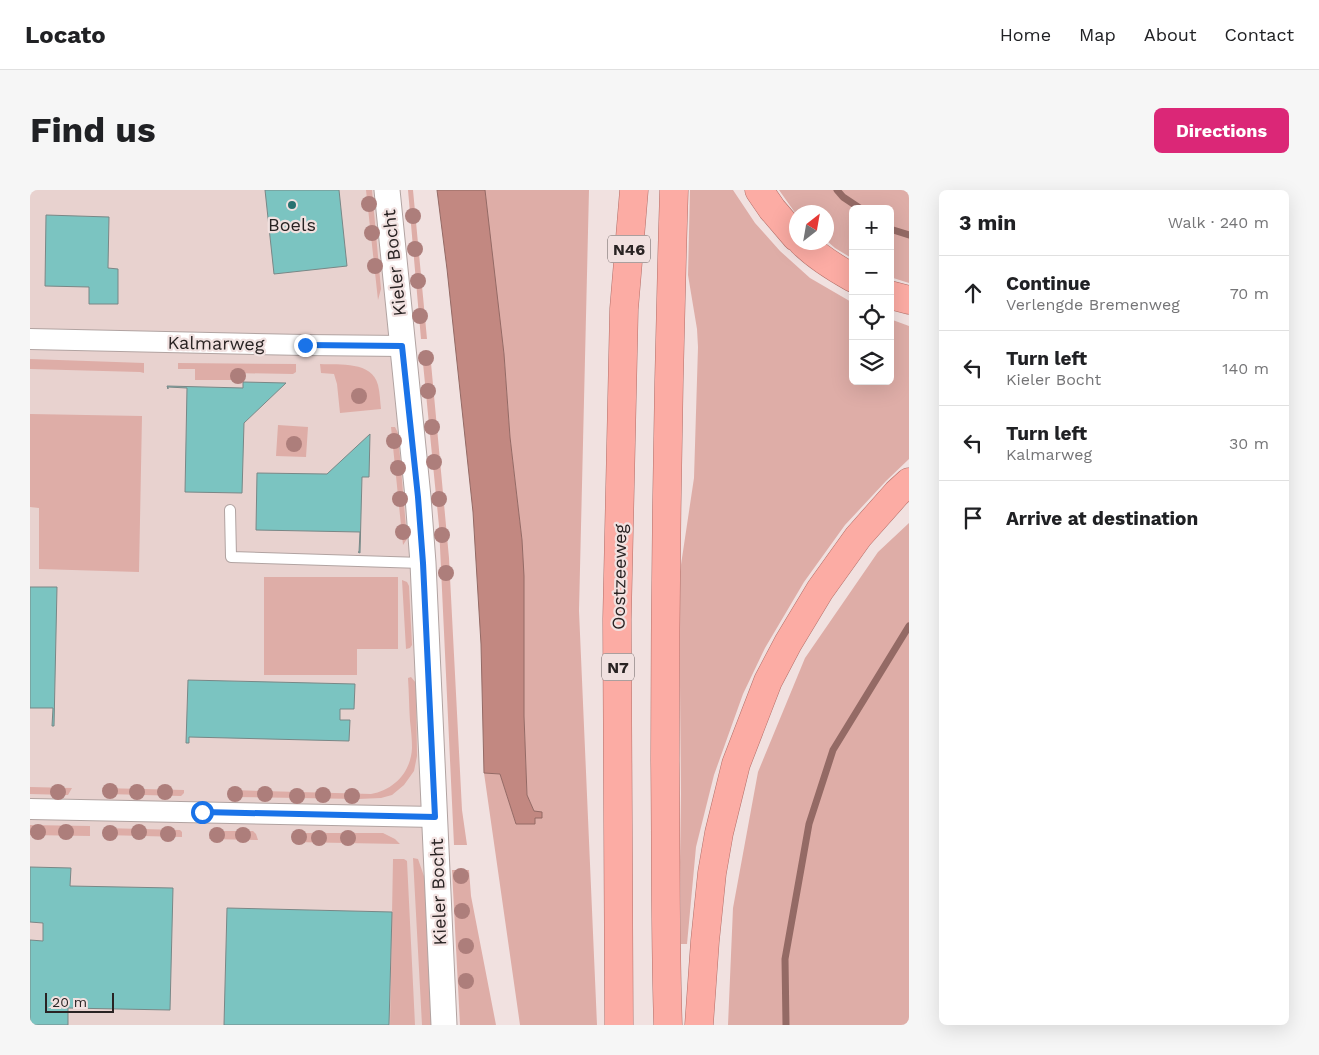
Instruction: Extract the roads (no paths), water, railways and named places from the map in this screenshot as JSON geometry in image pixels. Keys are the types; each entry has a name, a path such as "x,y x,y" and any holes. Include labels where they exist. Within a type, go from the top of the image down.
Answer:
{"highway":[{"name":"N7","path":"618,190 624,309"},
{"name":"Oostzeeweg","path":"619,1025 617,619 624,309 634,190"},
{"path":"668,1025 665,646 674,190"},
{"path":"759,190 789,229"},
{"path":"809,250 849,276"},
{"path":"894,296 909,300"},
{"path":"699,1025 712,873 719,833 736,764 768,681 788,643 825,583 858,537 909,482"}],"street":[{"name":"Kieler Bocht","path":"387,190 423,563 444,1025"},
{"name":"Kalmarweg","path":"30,339 402,346"},
{"path":"30,809 435,817"}],"lane":[{"path":"230,510 231,557 423,563"}],"waterway":[{"path":"837,190 843,197 855,205"},
{"path":"894,230 909,235"},
{"path":"786,1025 785,959 809,824 833,750 909,626"}],"place":[{"name":"Boels","path":"292,205"}]}
